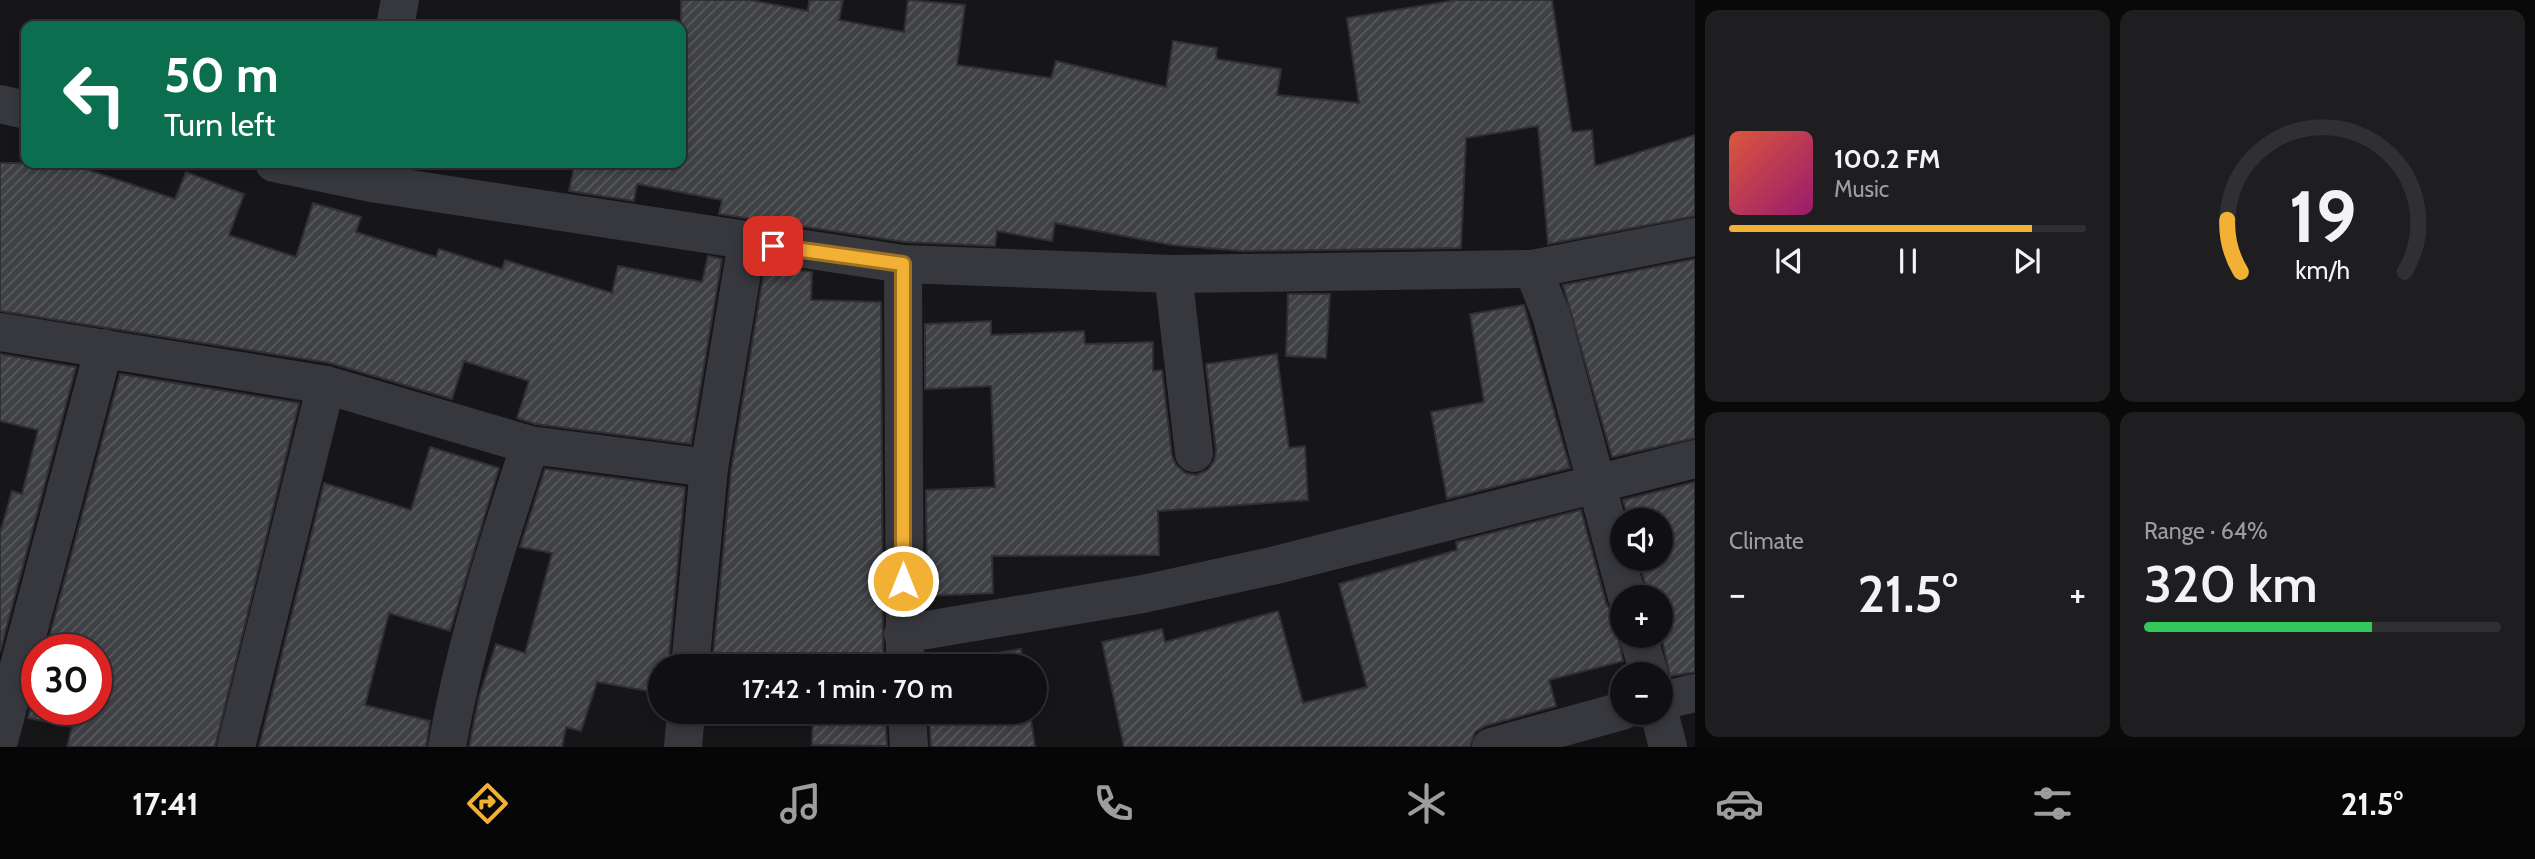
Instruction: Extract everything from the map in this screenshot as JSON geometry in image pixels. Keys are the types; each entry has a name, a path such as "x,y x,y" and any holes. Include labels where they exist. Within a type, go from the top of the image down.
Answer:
{"street":[{"path":"396,21 400,0"},
{"path":"0,104 21,109"},
{"path":"323,168 372,173 747,243 903,264 1173,275 1533,270 1695,237"},
{"path":"691,654 709,468 747,243"},
{"path":"903,264 904,650 1597,486 1695,459"},
{"path":"1533,270 1552,315 1625,585"},
{"path":"1173,275 1194,453"},
{"path":"0,332 326,385 530,445 709,468"},
{"path":"0,737 15,619 104,348"},
{"path":"236,747 326,385"},
{"path":"447,747 457,690 490,565 530,445"},
{"path":"1673,698 1695,693"},
{"path":"1491,747 1610,714"},
{"path":"683,747 685,724"},
{"path":"908,724 909,747"},
{"path":"1662,725 1668,747"}],"building":[{"path":"681,0 750,0 808,11 809,0 843,0 839,20 904,32 908,0 965,5 957,65 1051,78 1056,61 1166,87 1173,41 1217,48 1216,59 1281,69 1277,95 1359,103 1347,18 1456,0 1552,0 1572,132 1592,130 1595,166 1695,135 1695,216 1548,244 1538,126 1466,138 1461,248 1243,251 1172,245 1055,223 1052,241 997,231 995,246 905,242 719,214 722,200 637,184 634,201 569,191 574,168 686,168 686,21 681,21"},
{"path":"0,163 21,163 21,168 83,168 175,199 186,172 244,194 229,235 296,257 313,203 361,217 356,232 436,257 439,249 502,269 505,260 612,293 618,266 702,282 708,256 722,259 691,444 535,424 517,418 529,381 464,361 452,399 330,363 0,311"},
{"path":"1695,259 1695,438 1612,457 1563,285"},
{"path":"765,265 812,272 811,300 881,302 883,654 713,654 731,471"},
{"path":"1288,294 1330,294 1326,358 1286,356"},
{"path":"1524,305 1570,468 1447,499 1431,412 1484,402 1470,314"},
{"path":"991,321 991,335 1084,331 1085,344 1153,342 1153,371 1162,370 1172,456 1176,465 1185,473 1196,475 1208,470 1216,451 1206,364 1277,354 1289,448 1305,446 1308,500 1158,511 1159,555 992,556 993,593 927,596 926,490 995,487 991,386 925,389 925,324"},
{"path":"0,354 76,367 0,652 0,533 12,491 22,494 38,430 0,421"},
{"path":"120,374 299,403 215,747 67,747 72,727 62,725 112,725 112,634 50,634"},
{"path":"430,447 499,468 450,631 389,613 365,705 430,721 426,747 259,747 324,483 411,510"},
{"path":"545,469 685,487 669,654 648,654 648,691 597,682 581,731 566,727 562,747 469,747 479,697 496,644 525,653 552,553 520,547"},
{"path":"1695,482 1695,672 1673,676 1673,662 1667,662 1664,648 1673,648 1673,585 1645,585 1642,571 1673,571 1673,508 1625,508 1623,500"},
{"path":"1581,510 1610,610 1610,648 1620,648 1623,661 1610,662 1610,664 1549,680 1556,706 1485,726 1475,732 1470,747 1124,747 1102,642 1162,629 1165,642 1278,611 1303,703 1367,687 1339,584 1457,550 1456,542"},
{"path":"1021,649 1022,654 990,654"},
{"path":"813,724 886,724 887,746 812,745"},
{"path":"930,724 1032,724 1035,747 931,747"}],"route":[{"path":"773,246 903,264 903,581"}]}
